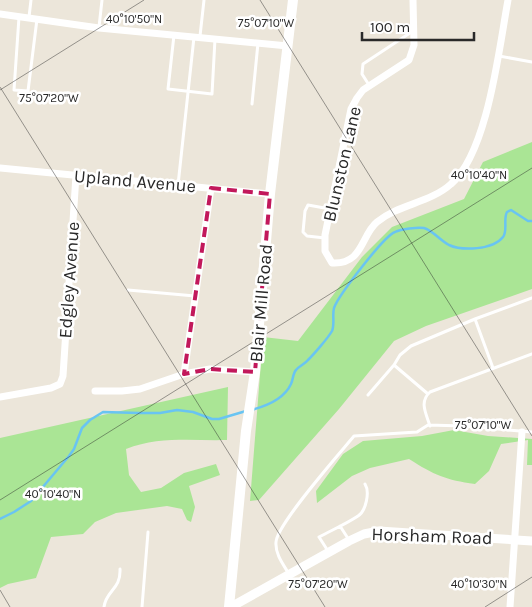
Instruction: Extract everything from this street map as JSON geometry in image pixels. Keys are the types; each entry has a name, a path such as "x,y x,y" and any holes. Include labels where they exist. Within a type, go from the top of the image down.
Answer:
{"main road":[{"name":"Blair Mill Road","path":"230,607 270,194 293,0"}],"street":[{"name":"Blunston Lane","path":"325,236 351,109 357,98 370,86 409,60 414,45 413,0"},
{"path":"325,236 325,251 328,258 332,263 339,263 351,258 359,251 371,227 380,219 438,194 453,183 475,148 490,100 508,0"},
{"path":"0,14 99,28 288,46"},
{"name":"Upland Avenue","path":"0,168 270,194"},
{"name":"Edgley Avenue","path":"0,397 51,388 60,384 63,376 76,175"},
{"path":"184,374 211,188"},
{"path":"95,391 140,389 184,374 210,369 254,372"},
{"path":"510,607 522,432"},
{"name":"Horsham Road","path":"230,607 364,534 379,531 532,541"}],"lane":[{"path":"19,16 14,90 28,91 33,19 31,0"},
{"path":"99,28 102,0"},
{"path":"178,186 188,92 204,0"},
{"path":"370,86 362,74 363,64 413,31"},
{"path":"174,34 168,89 188,92 212,94 215,38"},
{"path":"252,104 258,43"},
{"path":"498,56 532,62"},
{"path":"325,236 307,236 303,232 305,211 308,205 331,209"},
{"path":"128,290 195,296"},
{"path":"368,395 394,366 400,355 411,346 532,298"},
{"path":"475,319 493,368"},
{"path":"430,426 423,405 428,394 440,387 532,354"},
{"path":"394,366 428,394"},
{"path":"289,574 277,552 277,536 318,478 354,436 417,432 428,426 464,426 532,432"},
{"path":"328,552 320,537 360,515 367,498 368,489 365,484"},
{"path":"340,526 349,541"},
{"path":"142,607 148,532"},
{"path":"104,607 106,599 118,585 120,569"}],"highlighted area":[{"path":"211,188 270,194 255,372 210,369 184,374"}],"green space":[{"path":"532,142 532,289 426,326 394,341 339,409 259,500 250,501 263,337 298,341 362,257 392,227 464,199 483,162"},
{"path":"228,387 227,440 151,442 126,449 129,475 141,492 161,488 184,473 216,464 220,475 189,486 195,507 191,522 187,520 182,509 167,506 116,513 95,522 83,534 51,537 36,578 8,584 0,588 0,438"},
{"path":"454,430 488,436 532,439 532,465 527,465 528,440 501,444 489,471 475,484 440,476 409,459 370,468 352,476 317,503 316,491 343,454 363,441 422,436"}],"waterway":[{"path":"251,410 274,401 288,389 295,371 314,354 332,331 333,314 337,301 362,267 389,236 409,228 424,228 449,245 469,249 492,245 503,237 506,215 511,210 528,221 532,221"},
{"path":"0,519 31,501 74,449 82,428 90,420 103,412 160,413 177,410 219,419 246,411"}]}
